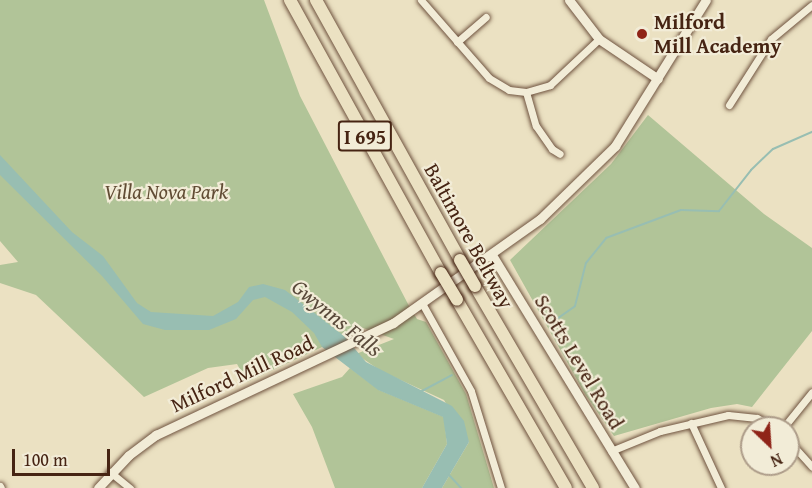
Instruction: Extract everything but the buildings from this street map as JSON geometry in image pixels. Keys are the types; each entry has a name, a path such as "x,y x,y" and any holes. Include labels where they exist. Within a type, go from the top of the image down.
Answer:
{"highway":[{"name":"Baltimore Beltway","path":"290,0 441,273 566,488"},
{"name":"Baltimore Beltway","path":"316,0 460,260 593,488"}],"main road":[{"path":"569,0 599,39 658,79"},
{"name":"Milford Mill Road","path":"98,488 110,472 156,435 353,342 423,305 540,219 606,156 658,79 706,0"},
{"name":"Scotts Level Road","path":"492,255 635,488"}],"street":[{"path":"421,0 495,83 526,92 558,80 599,39"},
{"path":"729,105 771,39 812,5"},
{"path":"458,42 486,17"},
{"path":"526,92 536,126 560,154"},
{"path":"423,305 471,391 501,488"},
{"path":"793,416 812,392"},
{"path":"611,451 691,423 745,416"},
{"path":"691,423 721,488"},
{"path":"800,454 812,467"},
{"path":"110,472 130,488"}],"green space":[{"name":"Villa Nova Park","path":"0,0 264,0 300,96 408,304 417,319 426,322 466,394 494,488 442,488 469,442 444,400 381,371 356,354 394,339 363,328 247,382 237,364 208,368 144,397 36,295 0,283 0,265 18,262 0,241"},
{"path":"648,115 764,214 812,248 812,331 752,407 737,404 711,408 614,436 585,394 510,260 611,164"},
{"path":"350,368 379,390 444,417 447,444 422,488 335,488 312,427 293,394 342,377"}],"water":[{"name":"Gwynns Falls","path":"0,155 72,232 103,256 137,303 151,312 213,316 238,302 249,287 263,284 285,290 344,336 366,362 452,406 464,421 469,442 442,488 422,488 447,444 443,417 378,390 322,347 314,333 292,312 265,297 253,300 236,319 209,330 165,330 143,324 102,276 0,175"}],"waterway":[{"path":"551,323 575,306 586,263 606,238 681,210 719,211 751,170 773,149 812,132"},
{"path":"420,392 452,375"},
{"path":"449,475 461,488"}],"place":[{"name":"Milford Mill Academy","path":"642,34"}]}
